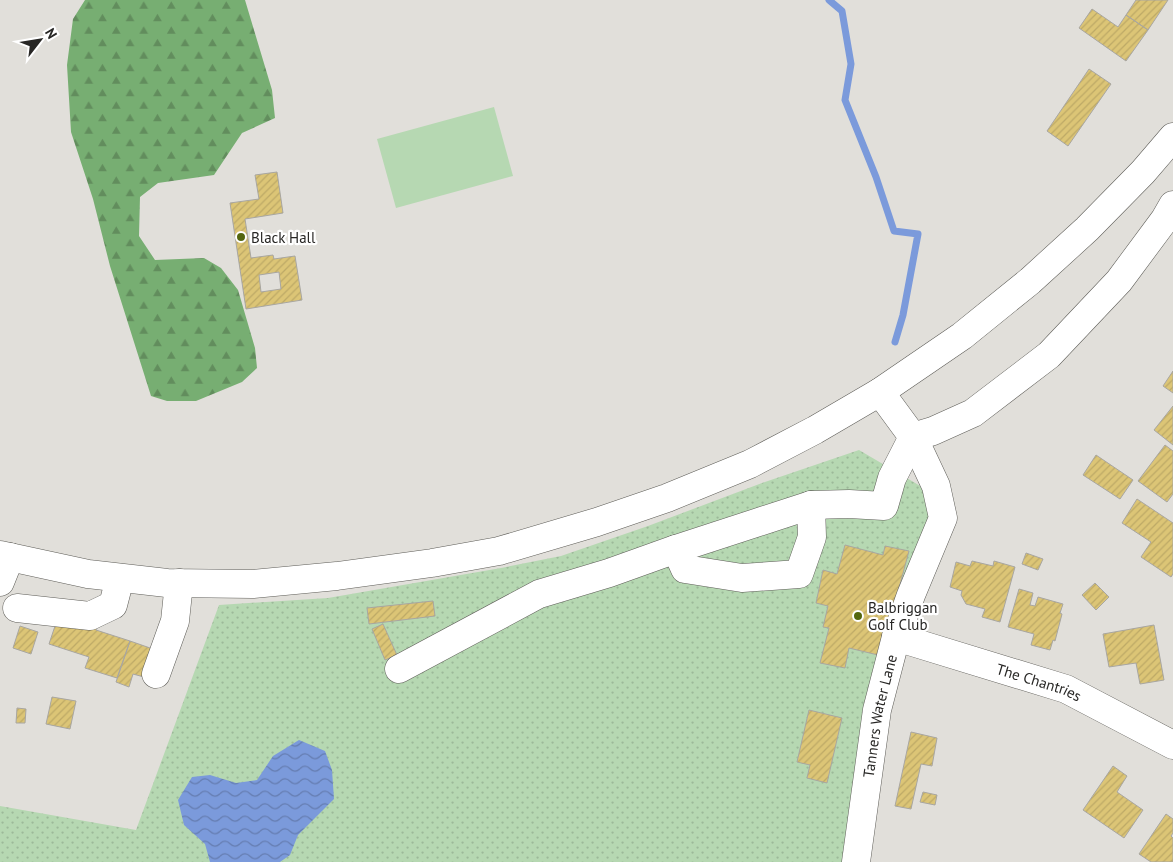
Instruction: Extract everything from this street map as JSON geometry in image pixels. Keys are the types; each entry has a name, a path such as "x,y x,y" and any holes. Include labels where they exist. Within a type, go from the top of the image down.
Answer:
{"main road":[{"path":"0,582 5,556 88,574 167,583 253,584 328,577 432,563 499,551 597,522 666,498 750,464 815,430 880,392 962,336 1030,281 1087,229 1143,172 1173,137"},
{"path":"399,669 539,594 609,573 811,505 849,504 884,506 892,478 913,437 933,432 973,413 1049,355 1119,281 1170,216"},
{"name":"Tanners Water Lane","path":"856,862 877,710 896,637 911,595 944,518 936,486 913,437 880,392"},
{"path":"676,550 685,569 742,578 799,574 812,537 811,505"},
{"path":"17,608 90,616 113,605 120,578"},
{"path":"156,674 175,621 179,583"},
{"name":"The Chantries","path":"896,637 1066,689 1173,745"}],"green space":[{"path":"85,0 245,0 272,90 275,118 242,133 214,175 158,183 140,197 139,236 155,260 204,258 221,268 238,290 255,348 257,368 242,382 196,401 167,401 151,396 110,266 93,199 71,132 67,65 73,19"},
{"path":"494,107 513,176 396,208 377,139"},
{"name":"Balbriggan Golf Club","path":"859,450 922,487 932,502 852,862 0,862 0,806 136,830 219,605 328,598 561,556"}],"water":[{"path":"299,740 325,751 332,770 334,799 298,835 290,855 280,862 210,862 205,844 184,825 178,800 192,777 210,775 236,783 257,780 273,756"}],"building":[{"path":"1136,0 1168,0 1148,30 1126,15"},
{"path":"1092,9 1118,27 1126,15 1148,30 1126,61 1079,28"},
{"path":"1089,69 1111,84 1068,146 1047,131"},
{"name":"Black Hall","path":"277,172 283,213 245,219 251,258 273,255 274,259 295,256 302,300 246,309 230,203 259,199 255,175","holes":["279,272 281,289 261,292 259,275"]},
{"path":"1173,371 1173,393 1163,386"},
{"path":"1173,406 1173,445 1154,430"},
{"path":"1165,445 1173,451 1173,494 1167,502 1138,481"},
{"path":"1096,455 1133,480 1120,499 1083,475"},
{"path":"1137,499 1173,523 1173,574 1171,577 1141,557 1151,542 1122,523"},
{"name":"Balbriggan Golf Club","path":"845,545 883,555 885,546 909,551 878,655 849,648 845,668 820,663 829,628 823,627 828,606 816,603 823,570 837,574"},
{"path":"1026,553 1043,559 1038,570 1022,564"},
{"path":"972,561 993,566 994,561 1015,567 1000,622 982,617 985,609 966,604 961,595 962,591 950,587 956,562 970,566"},
{"path":"1095,583 1109,597 1096,610 1082,595"},
{"path":"1019,589 1033,593 1030,605 1035,606 1038,597 1063,604 1055,641 1053,640 1050,650 1031,645 1034,634 1008,627"},
{"path":"433,601 435,616 369,624 367,608"},
{"path":"58,617 98,625 96,630 130,641 117,678 85,668 89,657 49,644"},
{"path":"383,624 397,655 385,660 372,629"},
{"path":"1154,625 1164,680 1140,684 1136,663 1109,667 1103,634"},
{"path":"20,626 38,632 31,654 13,648"},
{"path":"130,641 153,649 144,677 133,674 129,687 116,682"},
{"path":"52,697 76,701 70,729 46,724"},
{"path":"17,708 26,709 25,723 16,723"},
{"path":"809,710 842,718 827,783 807,778 810,765 797,762"},
{"path":"911,732 937,738 932,766 921,764 911,809 895,806"},
{"path":"1113,766 1127,776 1117,792 1143,810 1124,838 1083,810"},
{"path":"923,792 937,795 935,805 920,802"},
{"path":"1166,814 1173,819 1173,833 1171,836 1173,838 1173,862 1151,862 1139,854"}],"waterway":[{"path":"829,0 842,11 851,64 845,100 876,177 894,231 918,234 903,315 895,342"}],"place":[{"name":"Black Hall","path":"241,237"},
{"name":"Balbriggan Golf Club","path":"858,616"}]}
